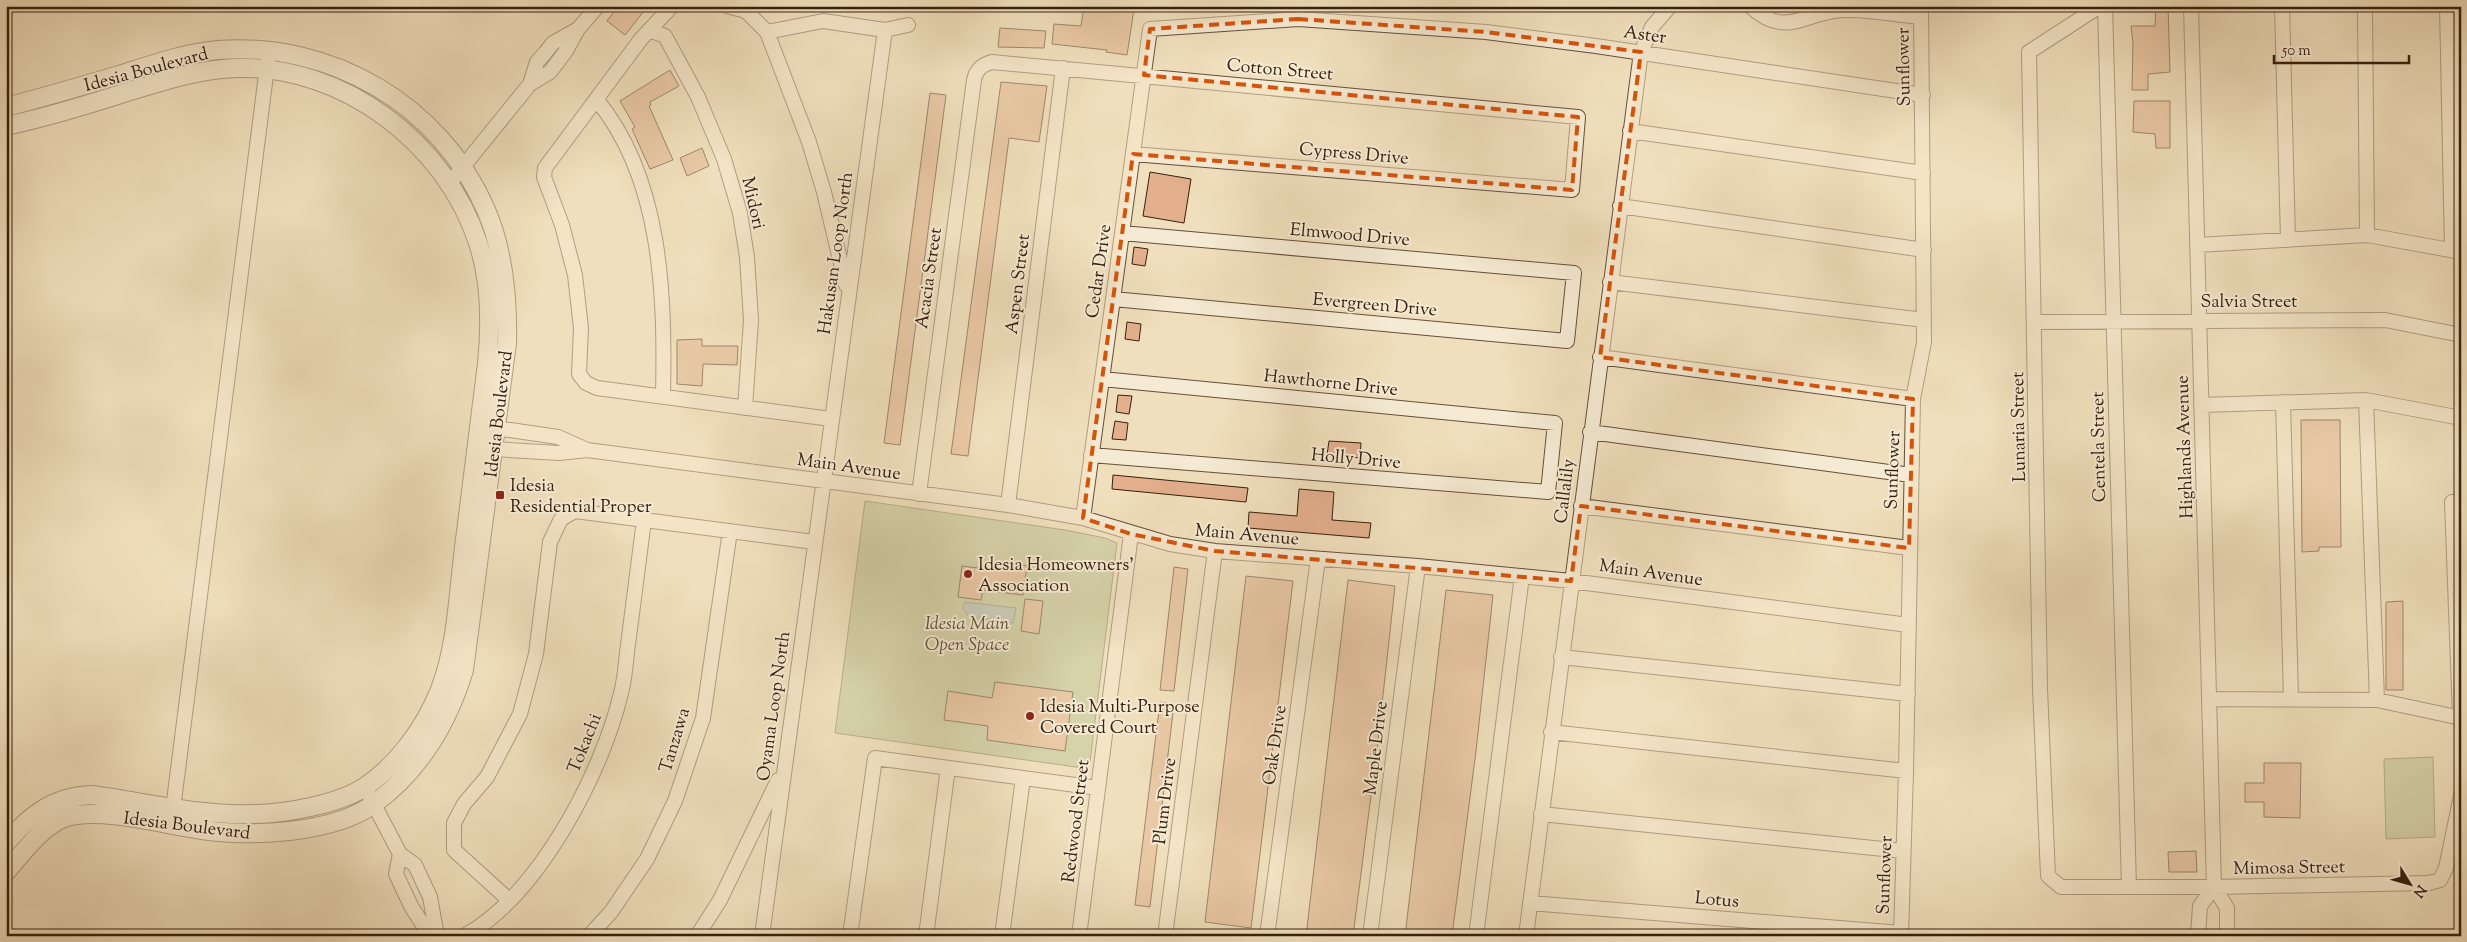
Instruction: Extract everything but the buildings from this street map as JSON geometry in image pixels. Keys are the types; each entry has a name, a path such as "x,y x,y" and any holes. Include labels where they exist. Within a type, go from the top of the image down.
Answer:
{"street":[{"path":"449,184 530,84 550,72 566,51 578,29 598,6"},
{"path":"672,6 650,30 545,168 544,178 562,225 575,275 581,328 579,374 586,383 598,388 831,420"},
{"path":"727,6 746,11 767,32 809,142 824,192 848,293"},
{"name":"Callalily","path":"1526,936 1590,432 1641,52 1652,26 1670,6"},
{"path":"1750,6 1767,19 1794,23 1843,10 1921,12"},
{"name":"Lunaria Street","path":"2054,883 2048,876 2040,688 2030,52 2100,6"},
{"name":"Centela Street","path":"2106,6 2129,887"},
{"name":"Highlands Avenue","path":"2191,6 2214,887"},
{"path":"2282,6 2288,240"},
{"path":"2365,6 2367,236"},
{"path":"2197,244 2367,236 2456,251 2447,6"},
{"name":"Sunflower","path":"1901,934 1908,694 1913,399 1924,342 1921,12"},
{"name":"Aster","path":"1150,29 1298,19 1486,32 1641,52 1923,95"},
{"path":"767,32 823,21 885,30 908,25"},
{"name":"Cedar Drive","path":"1083,518 1150,29"},
{"name":"Midori","path":"650,30 665,36 698,97 724,159 740,213 747,257 751,320 746,408"},
{"name":"Hakusan Loop North","path":"822,481 885,30"},
{"name":"Idesia Boulevard","path":"6,107 190,54 218,50 269,51 326,62 376,86 406,107 430,128 463,167 487,211 496,238 506,294 507,343 464,670 453,703 423,755 404,778 374,804 348,817 297,830 253,835 203,830 89,813 68,817 47,828 6,872"},
{"path":"171,825 269,51"},
{"name":"Cotton Street","path":"979,68 992,62 1578,117 1572,190"},
{"name":"Idesia Boulevard","path":"6,126 58,114 193,73 238,68 267,70 320,81 365,103 394,124 415,143 449,184 470,220 479,244 488,293 489,348 453,637 439,691 408,746 391,766 365,787 343,796 293,811 253,814 206,812 92,795 63,798 34,814 6,843"},
{"name":"Acacia Street","path":"919,494 974,80 979,68"},
{"name":"Aspen Street","path":"1008,505 1063,68"},
{"path":"596,99 614,121 637,174 651,220 660,265 664,333 663,397"},
{"path":"1630,131 1923,173"},
{"name":"Cypress Drive","path":"1133,154 1572,190"},
{"path":"1620,206 1924,250"},
{"name":"Elmwood Drive","path":"1122,232 1574,273"},
{"name":"Evergreen Drive","path":"1113,299 1567,341 1574,273"},
{"path":"1610,282 1924,320"},
{"name":"Salvia Street","path":"2035,322 2199,319 2385,320 2461,335"},
{"path":"1600,357 1913,399"},
{"name":"Hawthorne Drive","path":"1102,378 1556,422"},
{"path":"2201,405 2366,400 2461,418"},
{"path":"2366,400 2377,700"},
{"path":"2282,402 2291,698"},
{"name":"Holly Drive","path":"1092,455 1548,492 1556,422"},
{"path":"493,449 478,437 496,429"},
{"name":"Main Avenue","path":"496,429 558,437 587,450"},
{"path":"1590,432 1911,475"},
{"name":"Main Avenue","path":"493,449 559,453 587,450 1008,505 1083,518 1131,534 1170,544 1215,551 1418,566 1571,581 1908,625"},
{"name":"Oyama Loop North","path":"762,936 822,481"},
{"path":"2210,699 2377,700 2460,718 2452,502 2461,503"},
{"path":"1581,506 1909,548"},
{"path":"509,900 454,850 454,823 464,804 487,778 520,714 536,654 550,542 561,519 575,511 814,542"},
{"name":"Tokachi","path":"464,936 509,900 544,860 576,808 608,740 622,691 644,520"},
{"name":"Tanzawa","path":"589,936 612,912 647,859 675,801 703,718 730,531"},
{"name":"Redwood Street","path":"1078,936 1131,534"},
{"name":"Plum Drive","path":"1165,936 1215,551"},
{"name":"Oak Drive","path":"1267,936 1318,559"},
{"name":"Maple Drive","path":"1370,936 1418,566"},
{"path":"1476,936 1522,576"},
{"path":"1561,657 1908,694"},
{"path":"1551,732 1906,771"},
{"path":"850,936 875,758 1098,788"},
{"path":"697,936 720,900 784,768"},
{"path":"926,936 948,768"},
{"path":"1002,936 1023,778"},
{"path":"365,787 400,854 415,866 430,897 437,936"},
{"name":"Mimosa Street","path":"2054,883 2061,887 2214,887 2429,883 2440,880 2446,868 2461,796"},
{"path":"1541,814 1903,851"},
{"path":"400,854 396,874 410,906 430,936"},
{"path":"2198,936 2200,906 2214,887 2227,908 2227,936"},
{"name":"Lotus","path":"1530,903 1901,934"}],"highlighted area":[{"path":"1298,19 1486,32 1641,52 1600,357 1913,399 1909,548 1581,506 1571,581 1215,551 1131,534 1083,518 1133,154 1572,190 1578,117 1144,75 1150,29"}],"green space":[{"name":"Idesia Main Open Space","path":"865,501 1065,530 1105,538 1117,543 1090,762 1083,768 835,733"},
{"path":"2433,757 2435,837 2386,839 2384,759"}],"water":[{"path":"965,602 1016,608 1013,623 969,617 963,608"}],"place":[{"name":"Idesia Residential Proper","path":"500,495"},
{"name":"Idesia Homeowners' Association","path":"968,574"},
{"name":"Idesia Multi-Purpose Covered Court","path":"1030,716"}]}
